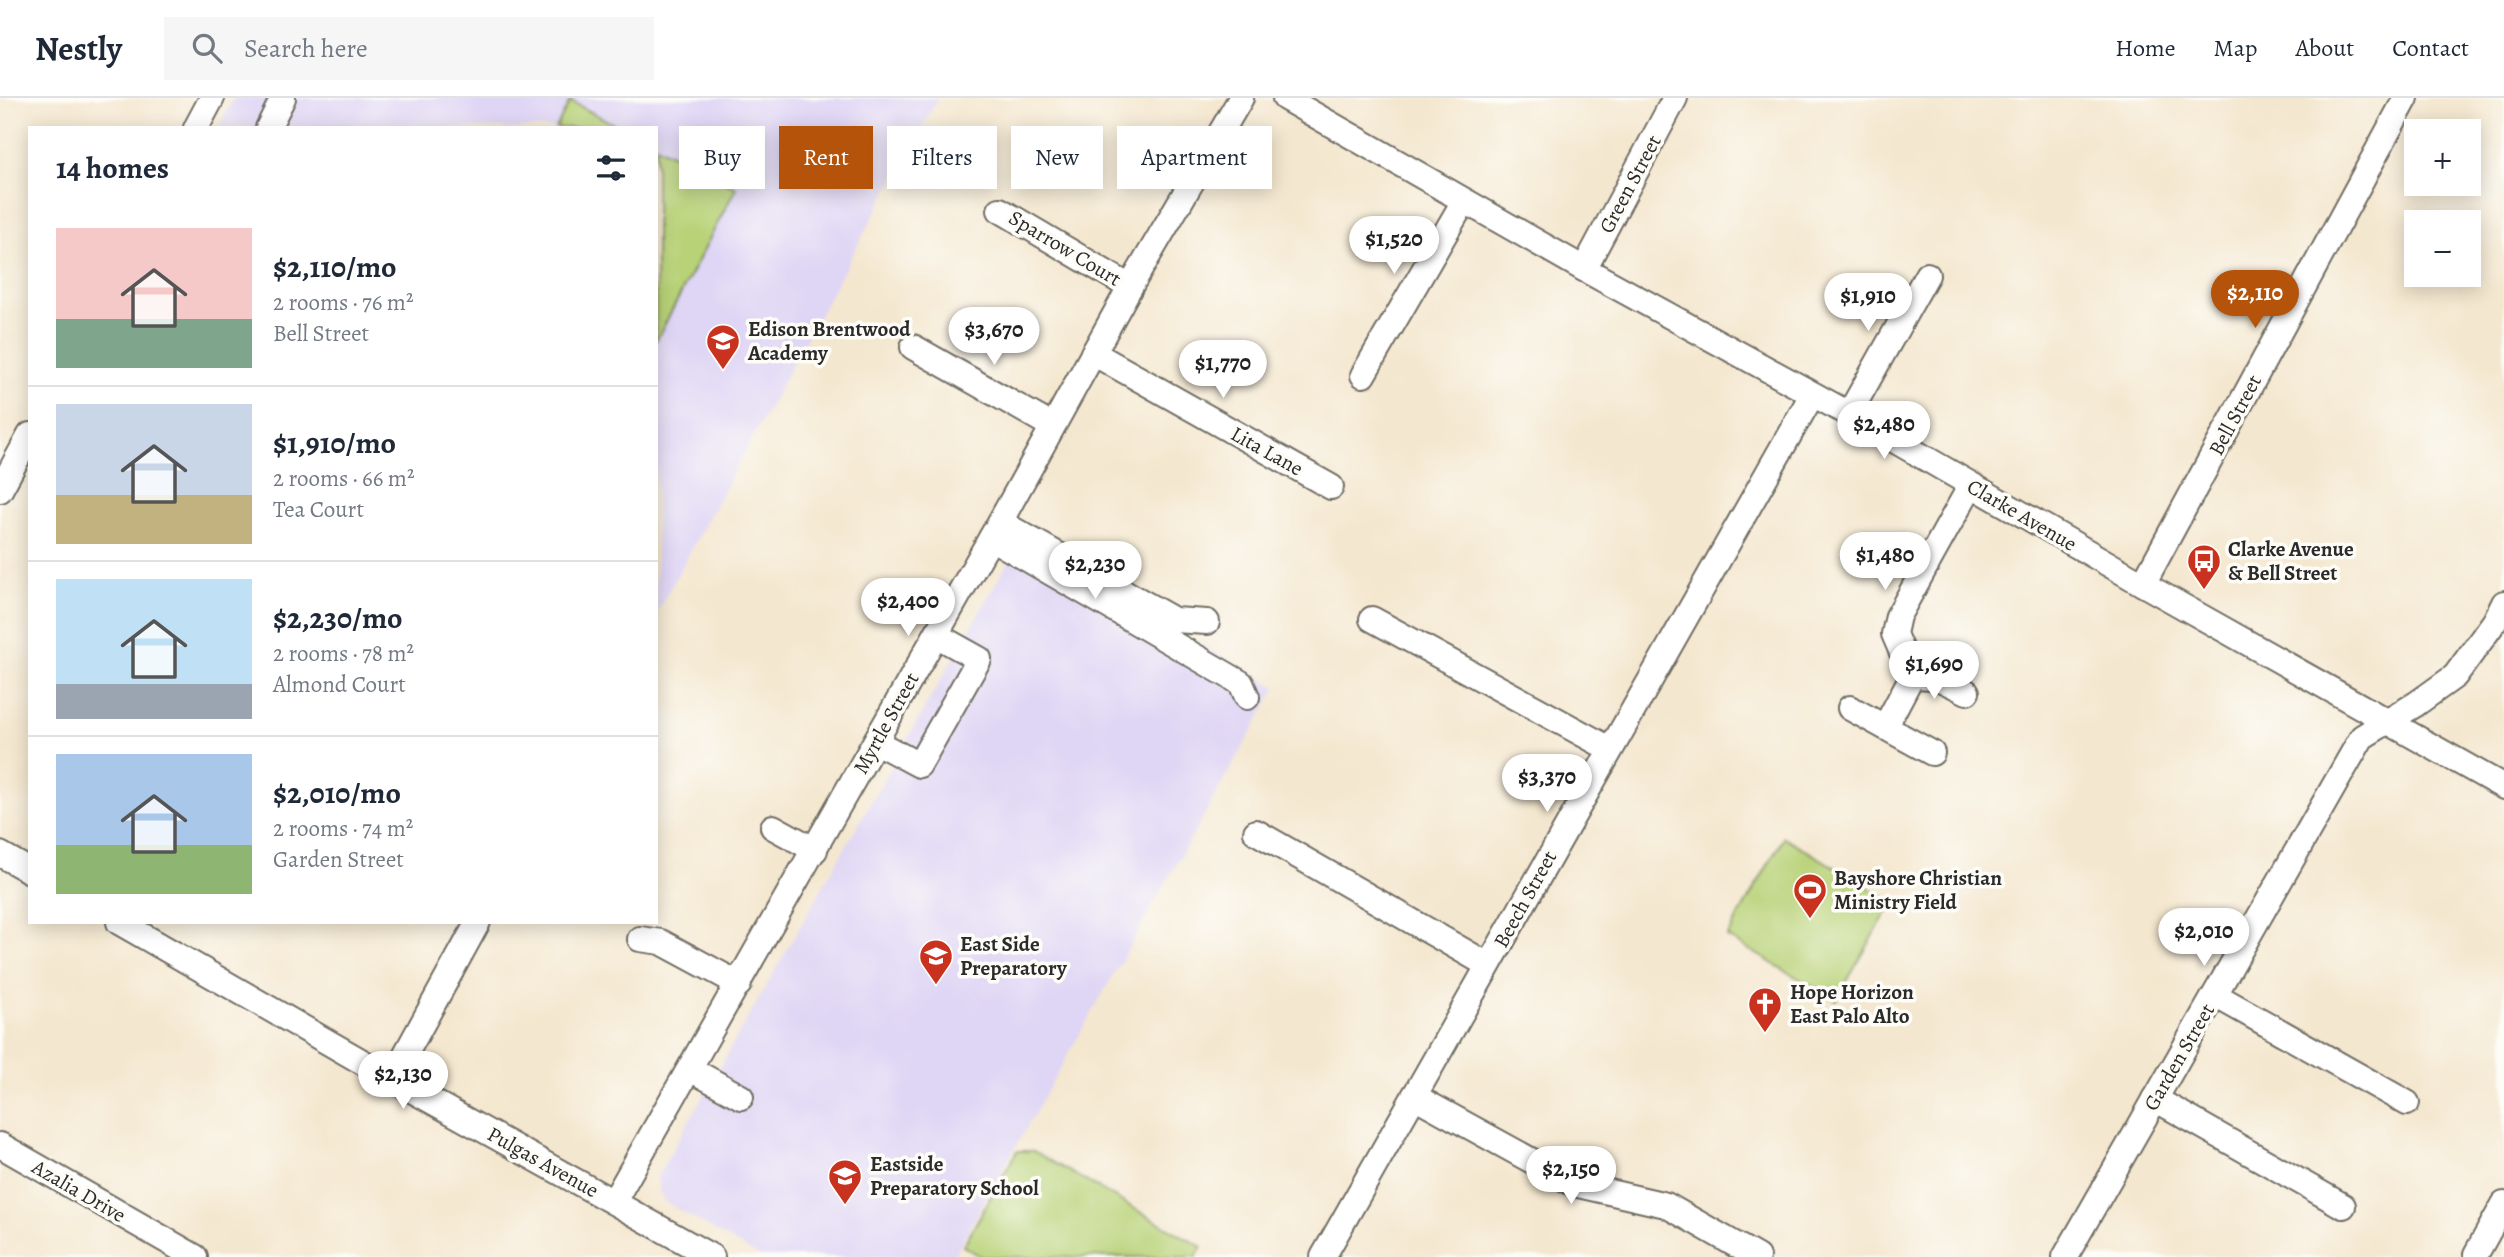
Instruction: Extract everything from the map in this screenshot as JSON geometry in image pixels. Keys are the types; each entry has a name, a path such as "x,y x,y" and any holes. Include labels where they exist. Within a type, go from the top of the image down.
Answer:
{"street":[{"path":"197,126 212,98"},
{"path":"269,126 283,98"},
{"name":"Myrtle Street","path":"614,1201 815,850 1130,287 1241,98"},
{"name":"Clarke Avenue","path":"1285,98 1584,269 1849,414 2143,584 2504,787"},
{"name":"Green Street","path":"1584,269 1675,98"},
{"name":"Bell Street","path":"2143,584 2406,98"},
{"path":"1363,375 1464,201"},
{"name":"Sparrow Court","path":"1000,210 1130,287"},
{"path":"1849,414 1927,275"},
{"path":"913,347 1052,426"},
{"name":"Lita Lane","path":"1093,353 1331,487"},
{"name":"Beech Street","path":"1323,1257 1812,395"},
{"path":"0,490 28,439"},
{"path":"1912,676 1894,634 1898,616 1972,485"},
{"path":"995,530 1174,620 1207,622"},
{"path":"995,530 1241,683 1247,696"},
{"name":"Garden Street","path":"2064,1257 2362,737 2455,676 2495,621 2504,603"},
{"path":"1372,619 1610,748"},
{"path":"876,741 919,765 926,753 979,659 936,635"},
{"path":"1912,676 1936,677 1967,692"},
{"path":"1885,727 1912,676"},
{"path":"1850,708 1932,753"},
{"path":"773,827 815,850"},
{"path":"1256,832 1488,965"},
{"path":"2,859 28,870"},
{"name":"Pulgas Avenue","path":"122,924 392,1079 712,1257"},
{"path":"392,1079 477,924"},
{"path":"640,939 661,942 739,984"},
{"path":"2215,995 2407,1103"},
{"path":"690,1069 741,1097"},
{"path":"1414,1096 1574,1184 1666,1205 1757,1257"},
{"path":"2155,1099 2343,1206"},
{"name":"Azalia Drive","path":"0,1145 195,1257"},
{"path":"2476,1254 2504,1204"}],"shaded area":[{"name":"Edison Brentwood Academy","path":"234,98 938,98 923,126 887,126 888,189 658,610 658,126 219,126"},
{"name":"East Side Preparatory","path":"1019,543 1277,687 953,1257 760,1257 665,1202 659,1191 657,1177"}],"green space":[{"path":"570,101 617,126 557,126"},
{"path":"658,147 679,158 679,189 735,189 658,337"},
{"name":"Bayshore Christian Ministry Field","path":"1784,837 1893,902 1836,1000 1727,937"},
{"path":"1017,1151 1033,1151 1202,1247 1196,1257 982,1257 963,1246"}],"place":[{"name":"Edison Brentwood Academy","path":"723,371"},
{"name":"Clarke Avenue & Bell Street","path":"2204,591"},
{"name":"Bayshore Christian Ministry Field","path":"1810,920"},
{"name":"East Side Preparatory","path":"936,986"},
{"name":"Hope Horizon East Palo Alto","path":"1765,1034"},
{"name":"Eastside Preparatory School","path":"845,1206"}]}
